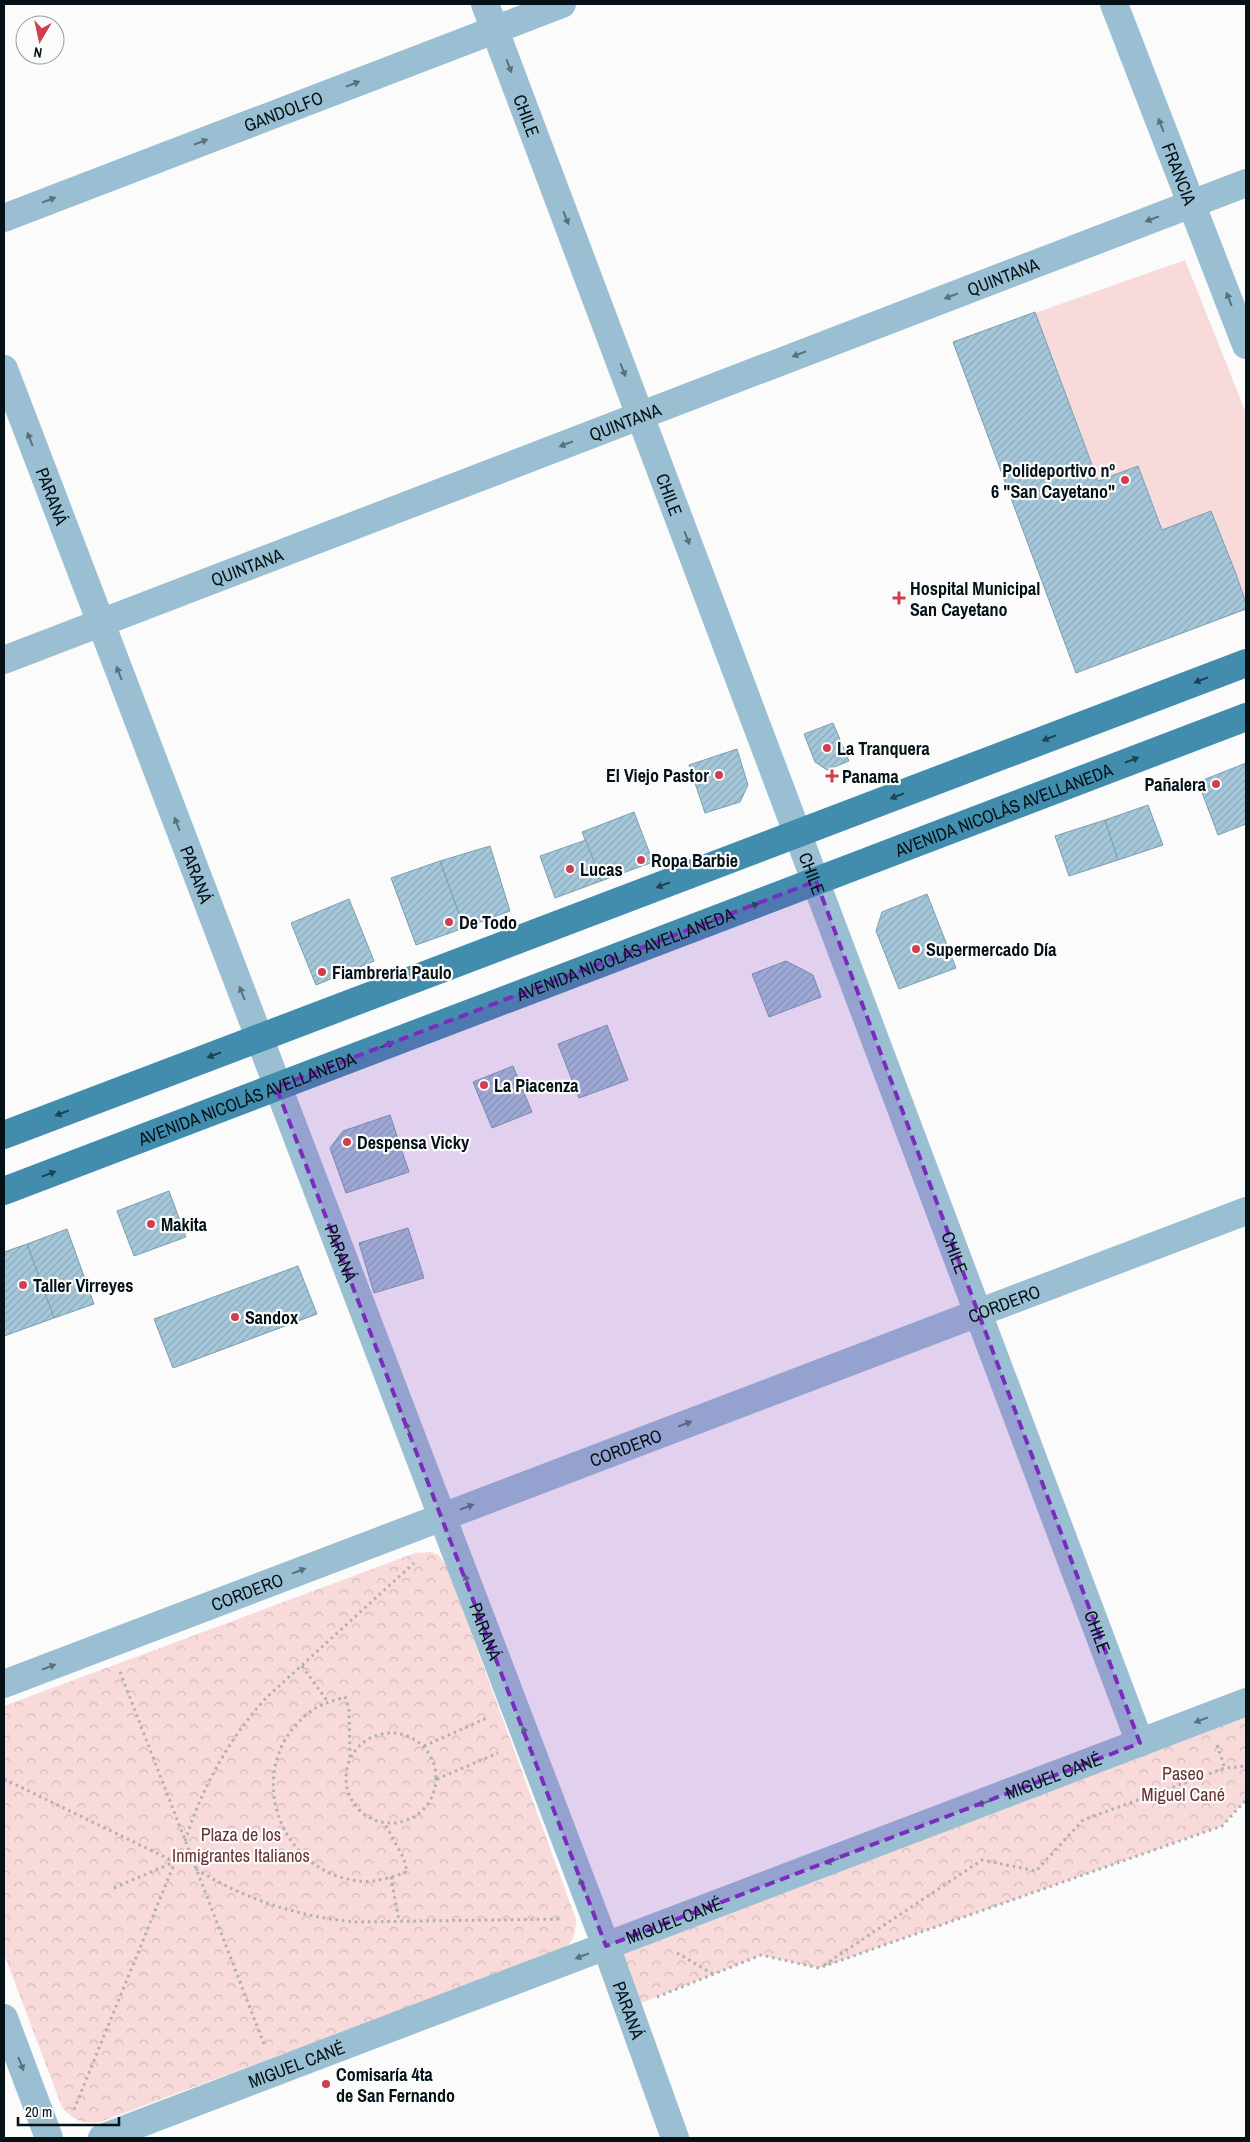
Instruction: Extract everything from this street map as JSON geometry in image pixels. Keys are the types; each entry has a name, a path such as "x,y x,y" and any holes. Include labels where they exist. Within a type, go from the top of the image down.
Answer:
{"main road":[{"path":"4,1135 1246,663"},
{"name":"AVENIDA NICOLÁS AVELLANEDA","path":"4,1191 1246,717"}],"street":[{"name":"CHILE","path":"485,4 1140,1743"},
{"name":"GANDOLFO","path":"4,218 562,4"},
{"name":"FRANCIA","path":"1114,4 1246,345"},
{"name":"QUINTANA","path":"4,660 1246,183"},
{"name":"PARANÁ","path":"4,369 276,1087 596,1919 675,2138"},
{"name":"CORDERO","path":"4,1684 108,1644 445,1524 978,1312 1246,1211"},
{"name":"MIGUEL CANÉ","path":"102,2138 1246,1702"},
{"path":"4,2018 49,2138"}],"path":[{"path":"185,1842 205,1788 251,1714 445,1524"},
{"path":"108,1644 275,2073"},
{"path":"302,1666 328,1702"},
{"path":"350,1757 360,1745 373,1736 388,1732 416,1739 424,1746 434,1761 435,1790 429,1803 419,1813 407,1820 393,1823 377,1821 363,1814 353,1802 347,1788 346,1772 350,1757 349,1708 344,1697 328,1702 311,1711 289,1734 281,1748 276,1764 273,1796 282,1827 301,1853 327,1873 360,1881 391,1877 407,1872 404,1859 384,1822"},
{"path":"424,1746 514,1706"},
{"path":"436,1779 528,1741"},
{"path":"820,1968 982,1860 1036,1871 1084,1820 1225,1768 1246,1766"},
{"path":"4,1779 175,1862"},
{"path":"629,2008 761,1955 820,1968 1222,1826 1246,1800"},
{"path":"114,1888 190,1855"},
{"path":"70,2120 175,1862"},
{"path":"195,1869 220,1884 247,1896 331,1920 355,1922 596,1919"},
{"path":"391,1877 399,1921"},
{"path":"656,1928 663,1946 714,1974"}],"highlighted area":[{"path":"816,881 1140,1743 606,1946 276,1087"}],"green space":[{"name":"Polideportivo nº 6 \"San Cayetano\"","path":"1185,260 1246,413 1246,609 1076,673 953,342"},
{"name":"Plaza de los Inmigrantes Italianos","path":"430,1552 439,1555 447,1567 576,1919 575,1933 570,1943 549,1955 100,2122 83,2122 71,2116 62,2107 4,1954 4,1706 415,1553"},
{"name":"Paseo Miguel Cané","path":"1246,1702 1246,1800 1222,1826 819,1968 761,1955 629,2008 606,1946"}],"building":[{"path":"1035,312 1098,481 1138,466 1162,530 1211,511 1236,574 1246,603 1246,609 1076,673 953,342"},
{"name":"La Tranquera","path":"833,723 849,761 827,770 815,762 804,734"},
{"name":"El Viejo Pastor","path":"737,749 748,785 740,802 705,813 689,765"},
{"path":"1246,763 1246,824 1218,835 1198,782"},
{"path":"1148,805 1163,845 1118,860 1105,820"},
{"path":"634,812 653,862 601,881 582,832"},
{"path":"1105,820 1118,860 1069,876 1055,836"},
{"name":"Lucas","path":"586,840 601,881 555,898 540,856"},
{"path":"490,846 510,911 464,928 440,861"},
{"path":"440,861 464,928 416,945 391,878"},
{"name":"Supermercado Día","path":"927,894 956,968 899,989 876,931 882,912"},
{"path":"349,899 374,961 316,985 291,923"},
{"path":"786,961 813,975 821,997 769,1017 752,974"},
{"path":"607,1025 628,1080 579,1098 558,1044"},
{"path":"513,1066 532,1112 492,1128 473,1082"},
{"path":"390,1115 409,1172 346,1193 330,1148 343,1131"},
{"name":"Makita","path":"169,1191 186,1237 134,1256 117,1211"},
{"path":"408,1228 424,1278 374,1293 359,1243"},
{"path":"67,1229 94,1304 54,1318 27,1244"},
{"name":"Taller Virreyes","path":"27,1244 54,1318 4,1336 4,1252"},
{"name":"Sandox","path":"298,1266 317,1314 173,1368 154,1319"}],"place":[{"name":"Polideportivo nº 6 \"San Cayetano\"","path":"1125,480"},
{"name":"Hospital Municipal San Cayetano","path":"899,598"},
{"name":"La Tranquera","path":"827,748"},
{"name":"El Viejo Pastor","path":"719,775"},
{"name":"Panama","path":"832,776"},
{"name":"Pañalera","path":"1216,784"},
{"name":"Ropa Barbie","path":"641,860"},
{"name":"Lucas","path":"570,869"},
{"name":"De Todo","path":"449,922"},
{"name":"Supermercado Día","path":"916,949"},
{"name":"Fiambreria Paulo","path":"322,972"},
{"name":"La Piacenza","path":"484,1085"},
{"name":"Despensa Vicky","path":"347,1142"},
{"name":"Makita","path":"151,1224"},
{"name":"Taller Virreyes","path":"23,1285"},
{"name":"Sandox","path":"235,1317"},
{"name":"Comisaría 4ta de San Fernando","path":"326,2084"}]}
